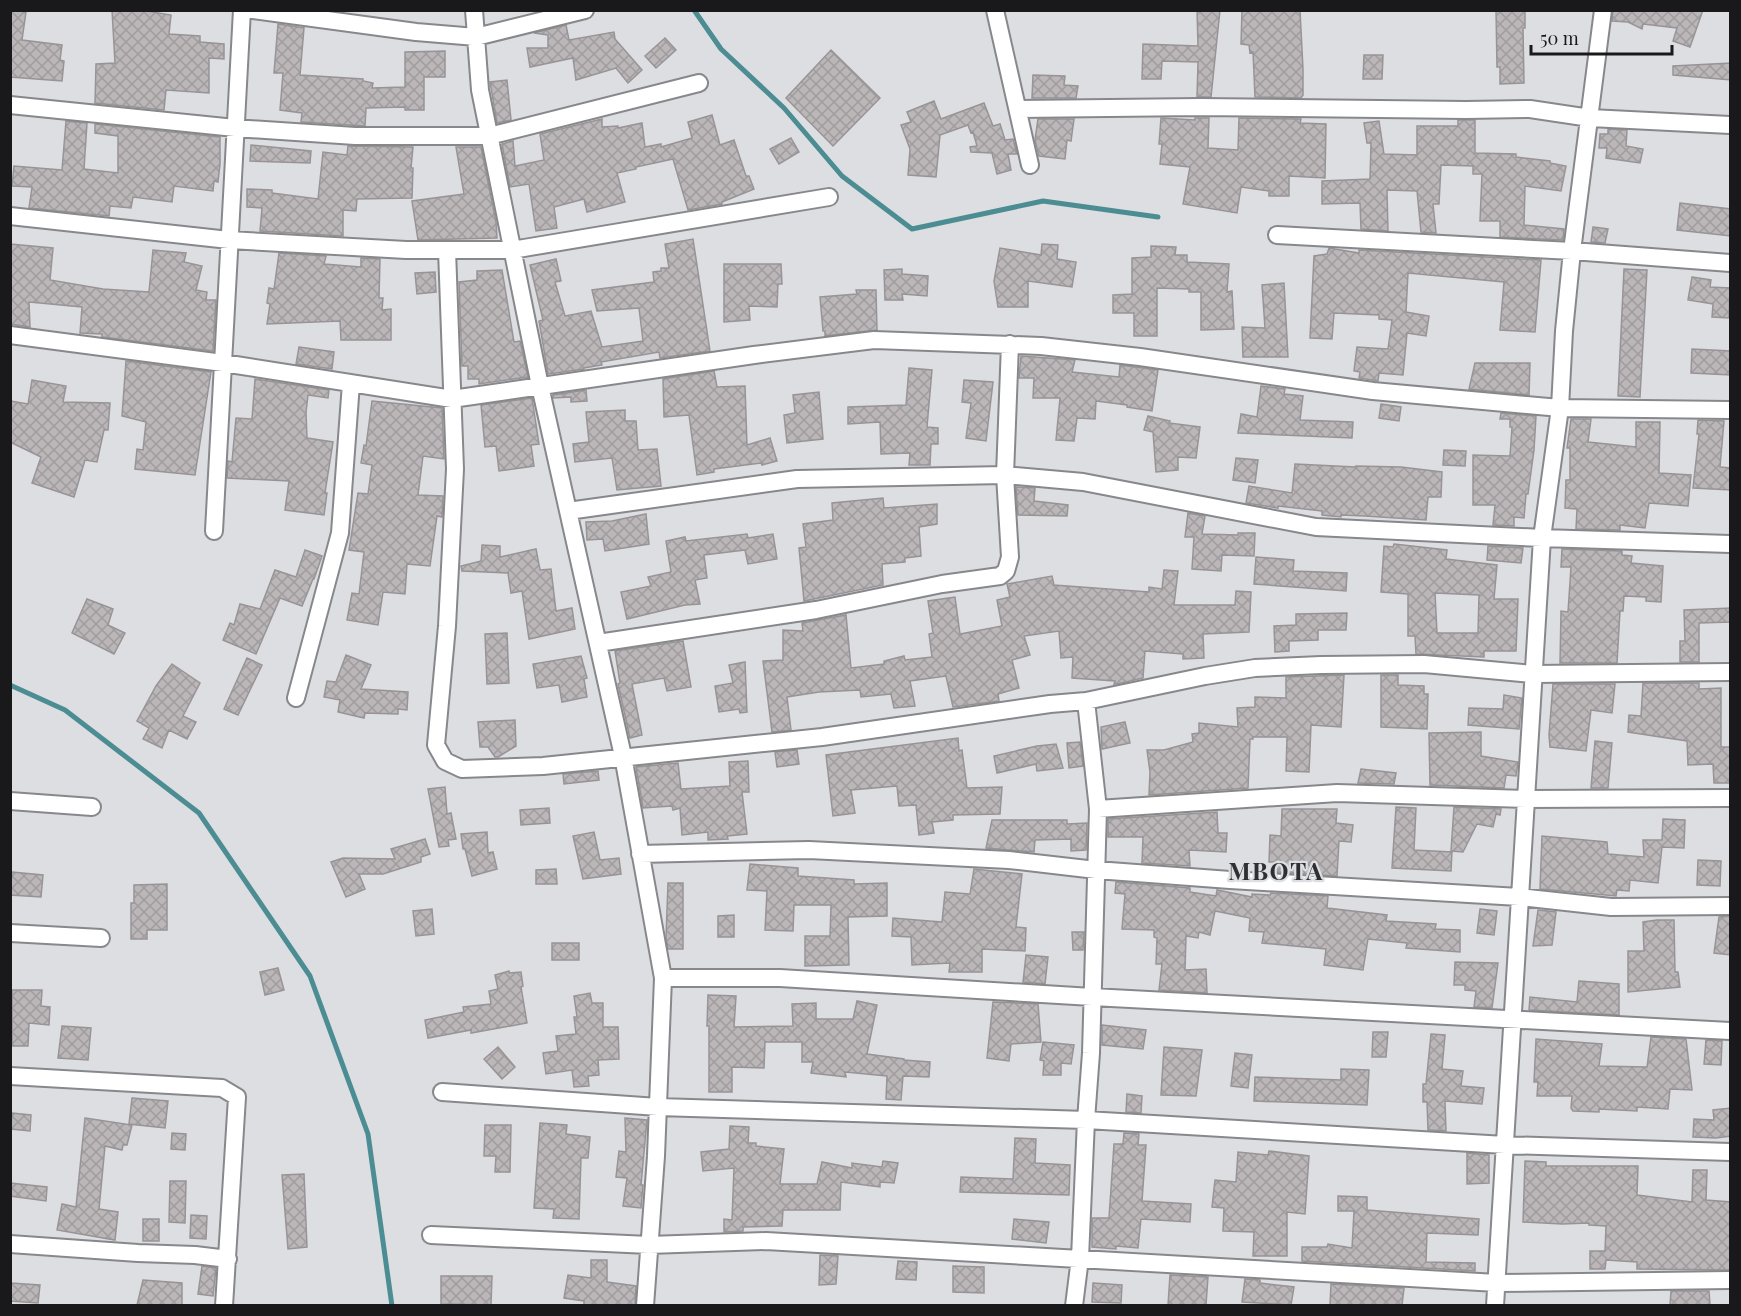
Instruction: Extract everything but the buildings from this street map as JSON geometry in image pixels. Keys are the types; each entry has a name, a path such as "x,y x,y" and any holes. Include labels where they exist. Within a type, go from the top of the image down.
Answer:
{"street":[{"path":"214,531 242,10"},
{"path":"253,10 416,32 476,37 585,10"},
{"path":"474,10 480,90 540,386 623,756 663,978 658,1107 645,1305"},
{"path":"995,10 1030,165"},
{"path":"1495,1305 1542,538 1560,408 1564,331 1572,251 1603,10"},
{"path":"10,105 235,128 355,136 489,136 699,82"},
{"path":"1018,109 1200,107 1530,109 1590,118 1731,124"},
{"path":"10,216 230,240 406,250 512,250 829,197"},
{"path":"1276,235 1572,251 1731,263"},
{"path":"447,250 455,469 447,626 436,746 445,761 462,770 543,766 822,737 1086,700 1255,668 1424,664 1533,674 1731,672"},
{"path":"10,335 223,363 452,399 874,340 1041,346 1140,357 1373,391 1560,408 1731,410"},
{"path":"598,643 816,609 942,584 1000,576 1006,571 1010,557 1005,475 1010,344"},
{"path":"296,698 340,533 351,383"},
{"path":"568,511 797,479 1005,475 1083,482 1316,527 1731,544"},
{"path":"1074,1305 1080,1258 1091,1053 1098,809 1086,700"},
{"path":"1098,809 1337,793 1526,799 1731,798"},
{"path":"10,801 92,807"},
{"path":"640,854 809,850 1010,860 1096,870 1230,880 1519,897 1611,908 1731,906"},
{"path":"10,933 101,938"},
{"path":"663,978 780,978 1731,1031"},
{"path":"10,1076 222,1088 237,1097 224,1305"},
{"path":"442,1092 658,1107 1086,1120 1505,1145 1731,1152"},
{"path":"431,1235 649,1245 766,1241 1497,1283 1731,1280"},
{"path":"10,1244 228,1259"}],"waterway":[{"path":"694,10 721,49 784,108 842,176 912,229 1043,201 1158,217"},
{"path":"10,685 65,710 199,813 310,976 368,1134 392,1306"}],"district":[{"name":"MBOTA","path":"1276,872"}]}
